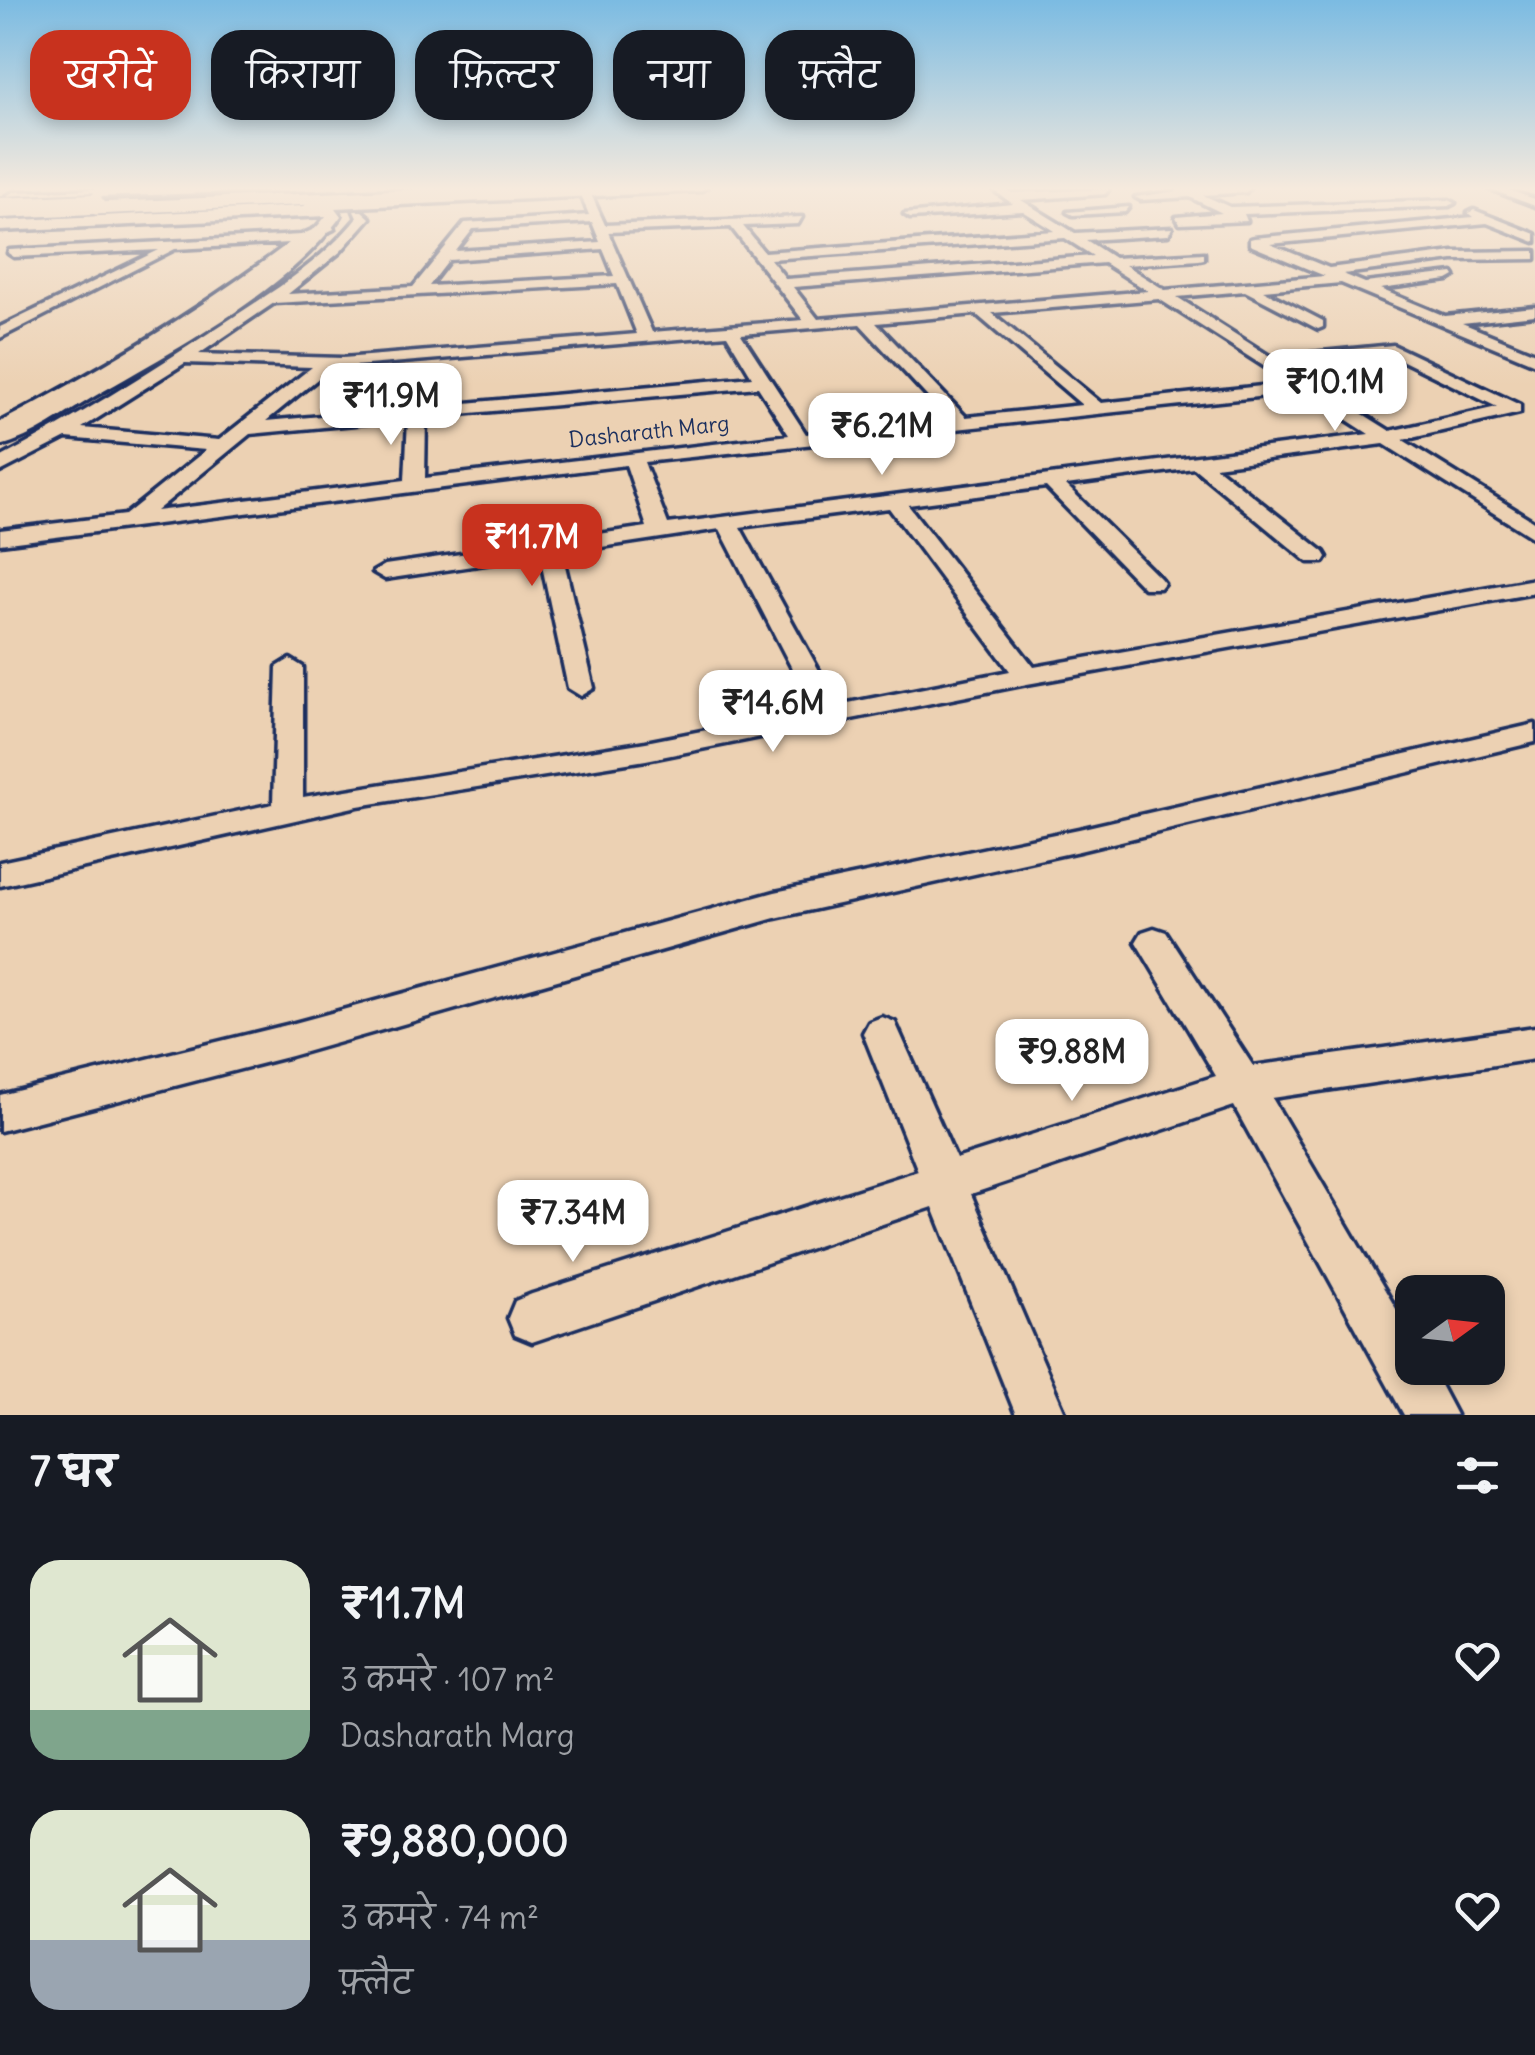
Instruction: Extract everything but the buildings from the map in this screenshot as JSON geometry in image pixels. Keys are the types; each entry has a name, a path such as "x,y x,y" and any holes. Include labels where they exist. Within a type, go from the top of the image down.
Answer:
{"street":[{"path":"0,334 164,253"},
{"path":"0,429 291,253"},
{"path":"0,440 139,360 292,253"},
{"path":"0,452 178,351 321,253"},
{"path":"0,466 64,432 182,358 272,299 331,253"},
{"path":"416,293 448,253"},
{"path":"446,256 489,253"},
{"path":"608,253 646,337"},
{"path":"756,253 813,322"},
{"path":"758,256 802,253"},
{"path":"1098,253 1535,532"},
{"path":"1281,253 1535,359"},
{"path":"1492,255 1520,271"},
{"path":"782,284 1199,256"},
{"path":"182,358 328,362 1248,287 1409,260 1535,256"},
{"path":"1364,287 1448,276"},
{"path":"272,299 620,280"},
{"path":"1248,287 1318,324"},
{"path":"977,308 1096,408"},
{"path":"1443,320 1529,314"},
{"path":"864,318 962,422"},
{"path":"731,330 801,440"},
{"path":"1267,362 1412,347"},
{"path":"1393,350 1514,409"},
{"path":"133,519 328,362"},
{"path":"242,429 764,381"},
{"name":"Dasharath Marg","path":"0,537 634,458 1306,387"},
{"path":"385,572 727,522 1386,438 1535,405"},
{"path":"415,484 416,413"},
{"path":"64,432 220,446"},
{"path":"634,458 660,532"},
{"path":"1200,463 1316,557"},
{"path":"1052,482 1152,583"},
{"path":"896,502 1027,676"},
{"path":"727,522 829,714"},
{"path":"550,548 581,688"},
{"path":"0,874 358,796 646,752 1027,676 1535,586"},
{"path":"288,811 290,667"},
{"path":"0,1113 292,1040 775,905 1097,836 1535,733"},
{"path":"1154,942 1243,1086 1431,1415"},
{"path":"882,1034 1042,1415"},
{"path":"532,1318 1243,1086 1535,1043"}]}
